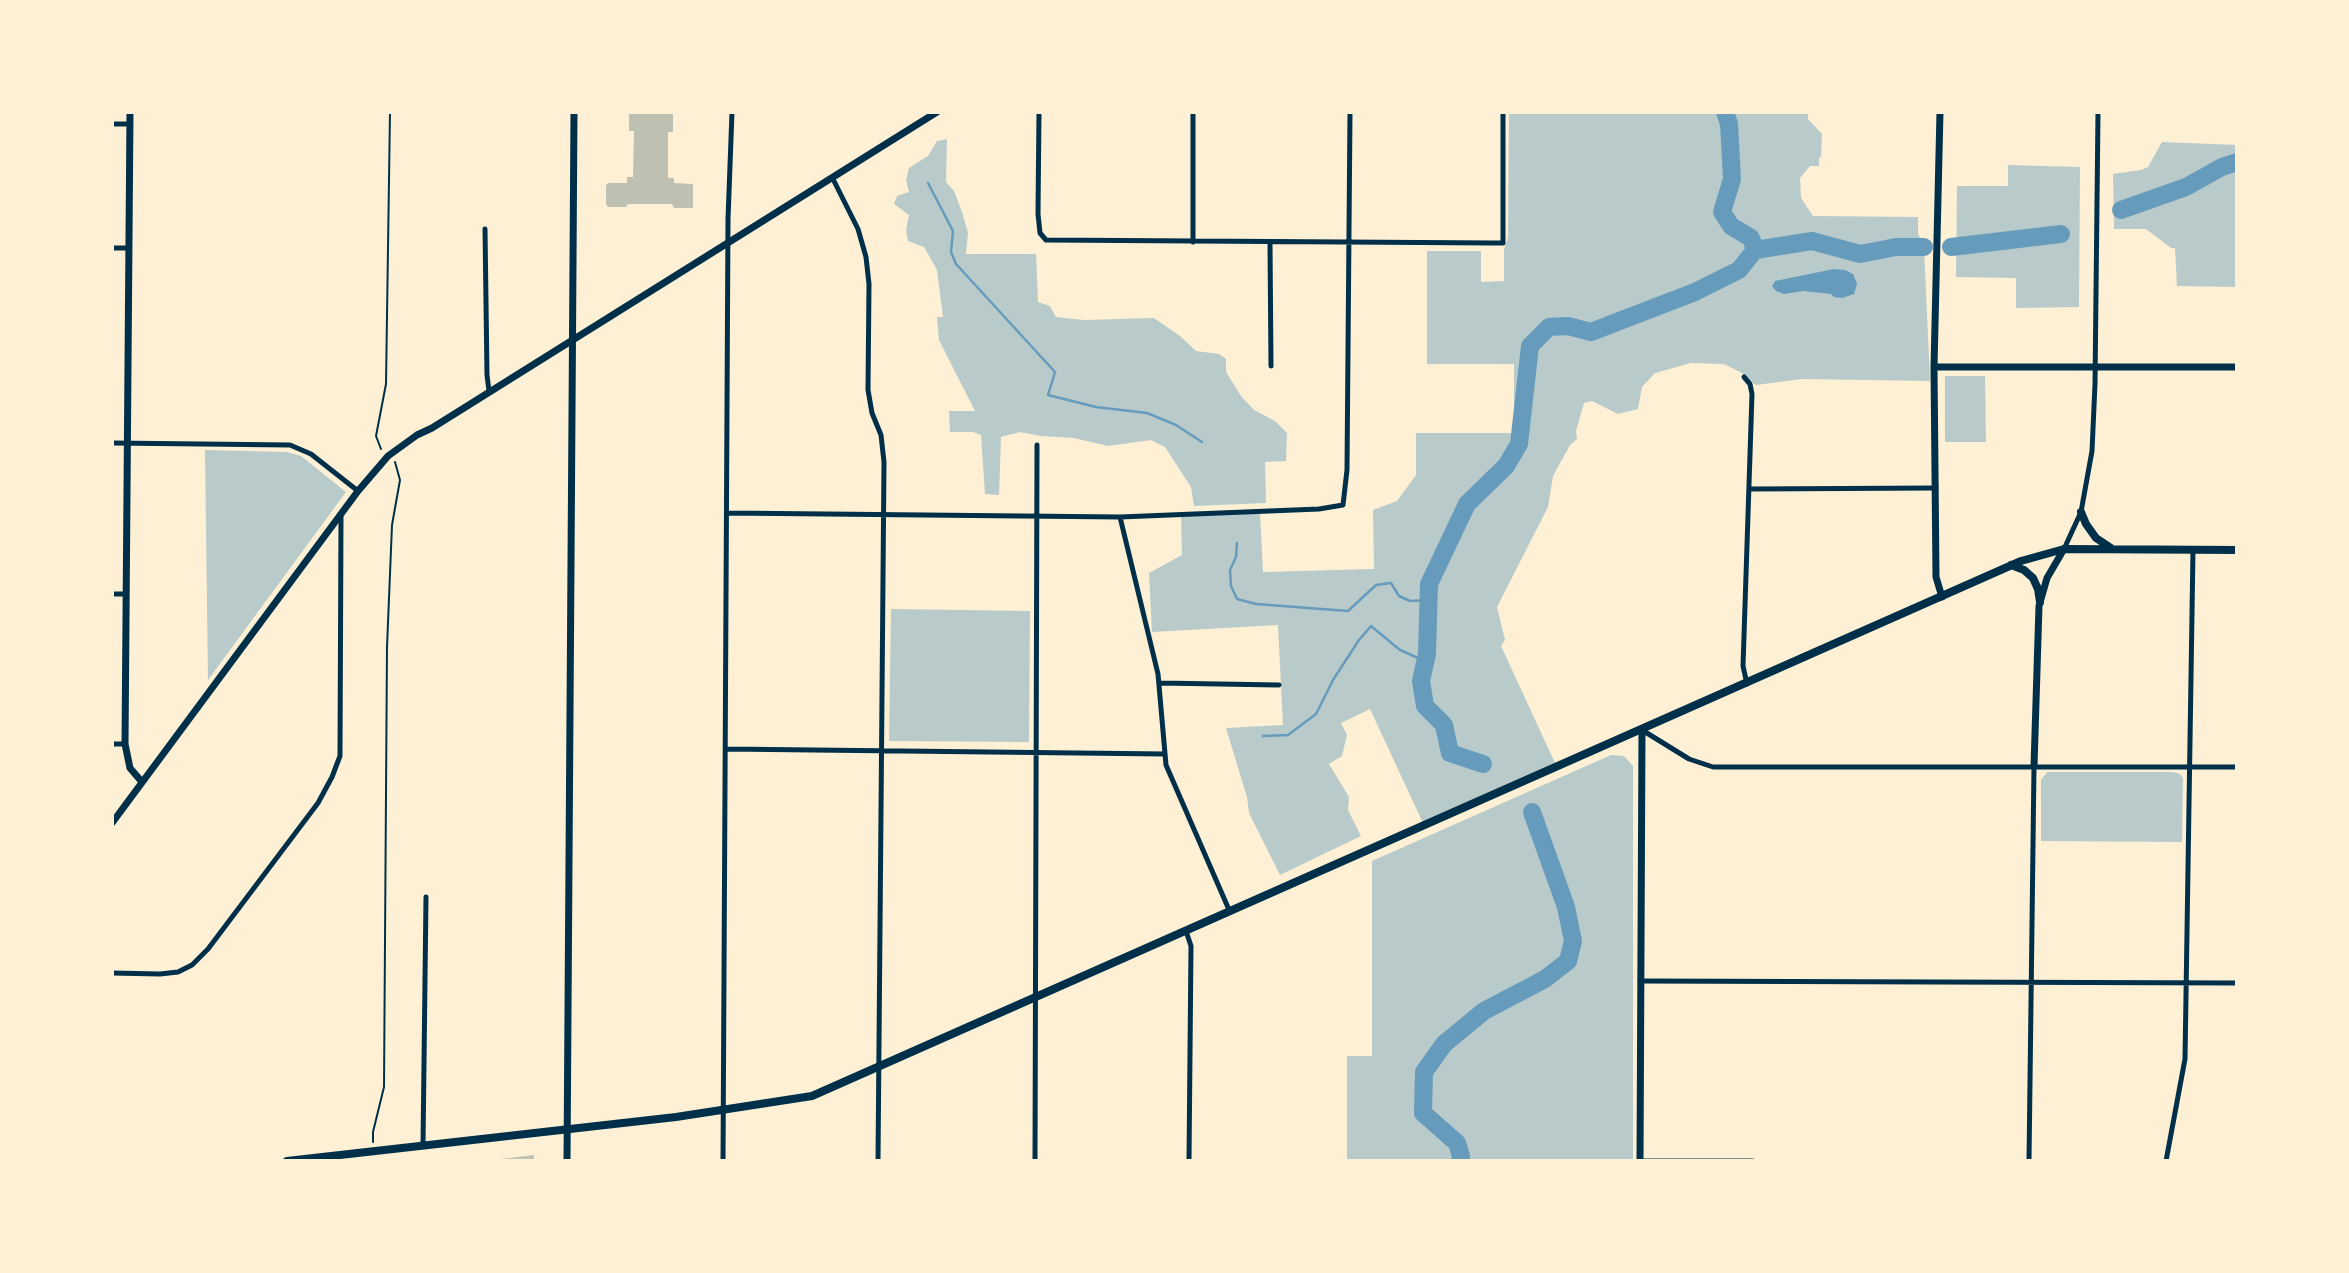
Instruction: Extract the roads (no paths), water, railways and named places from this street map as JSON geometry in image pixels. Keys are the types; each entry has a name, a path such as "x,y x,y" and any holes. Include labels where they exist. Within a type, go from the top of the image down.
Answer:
{"main road":[{"path":"2081,512 2096,538 2114,550"},
{"path":"287,1161 724,1110 812,1097 2011,565 2064,549 2237,550"},
{"path":"2011,565 2024,570 2033,579 2040,602"}],"street":[{"path":"130,112 125,744 130,768 142,782"},
{"path":"567,1161 574,112"},
{"path":"723,1161 728,243 732,112"},
{"path":"112,822 384,459 937,112"},
{"path":"1039,112 1038,214 1040,233 1046,240 1270,243 1503,243 1503,112"},
{"path":"1193,242 1194,112"},
{"path":"727,513 1120,517 1264,509 1319,509 1343,505 1349,112"},
{"path":"1940,112 1934,367 1936,577 1942,597"},
{"path":"2029,1161 2037,629 2040,602 2047,578 2081,512 2091,461 2095,367 2098,112"},
{"path":"112,124 130,124"},
{"path":"833,179 858,229 866,257 869,285 868,390 872,413 881,435 884,462 878,1161"},
{"path":"485,229 489,391"},
{"path":"1270,243 1271,366"},
{"path":"112,248 129,248"},
{"path":"1934,367 2237,367"},
{"path":"1744,377 1750,384 1752,394 1743,666 1747,684"},
{"path":"112,443 290,445 312,454 358,491"},
{"path":"1035,1161 1037,445"},
{"path":"1750,489 1937,488"},
{"path":"112,973 160,974 178,972 192,965 208,949 318,803 332,777 340,756 341,517"},
{"path":"1120,517 1159,683 1166,766 1230,912"},
{"path":"2166,1161 2185,1059 2193,550"},
{"path":"112,594 126,594"},
{"path":"1159,683 1279,685"},
{"path":"1753,1161 1640,1161 1642,730 1689,759 1713,767 2237,767"},
{"path":"112,744 125,744"},
{"path":"726,749 1165,754"},
{"path":"423,1146 426,897"},
{"path":"1186,931 1191,946 1189,1161"},
{"path":"1640,981 2237,983"}],"water":[{"path":"1834,269 1853,274 1857,284 1854,294 1842,298 1804,291 1784,294 1772,286 1775,281"}],"waterway":[{"path":"1725,112 1729,124 1732,179 1722,212 1731,226 1751,238 1755,250"},
{"path":"2121,210 2186,187 2222,167 2237,162"},
{"path":"928,183 953,231 951,252 956,264 1055,372 1048,395 1096,407 1147,413 1176,425 1202,442"},
{"path":"1951,247 2061,234"},
{"path":"1483,764 1450,753 1444,725 1425,706 1421,681 1427,654 1429,584 1467,504 1506,466 1519,444 1530,346 1549,327 1568,326 1591,332 1695,292 1739,270 1755,250 1812,241 1860,254 1896,247 1924,247"},
{"path":"1237,543 1236,557 1230,570 1231,586 1237,599 1256,604 1348,611 1376,585 1391,583 1399,596 1410,601 1428,600"},
{"path":"1263,736 1288,735 1316,714 1333,680 1371,626 1400,650 1425,661"},
{"path":"1460,1161 1457,1143 1423,1113 1424,1072 1444,1044 1484,1011 1545,979 1568,961 1573,941 1566,907 1532,812"}]}
